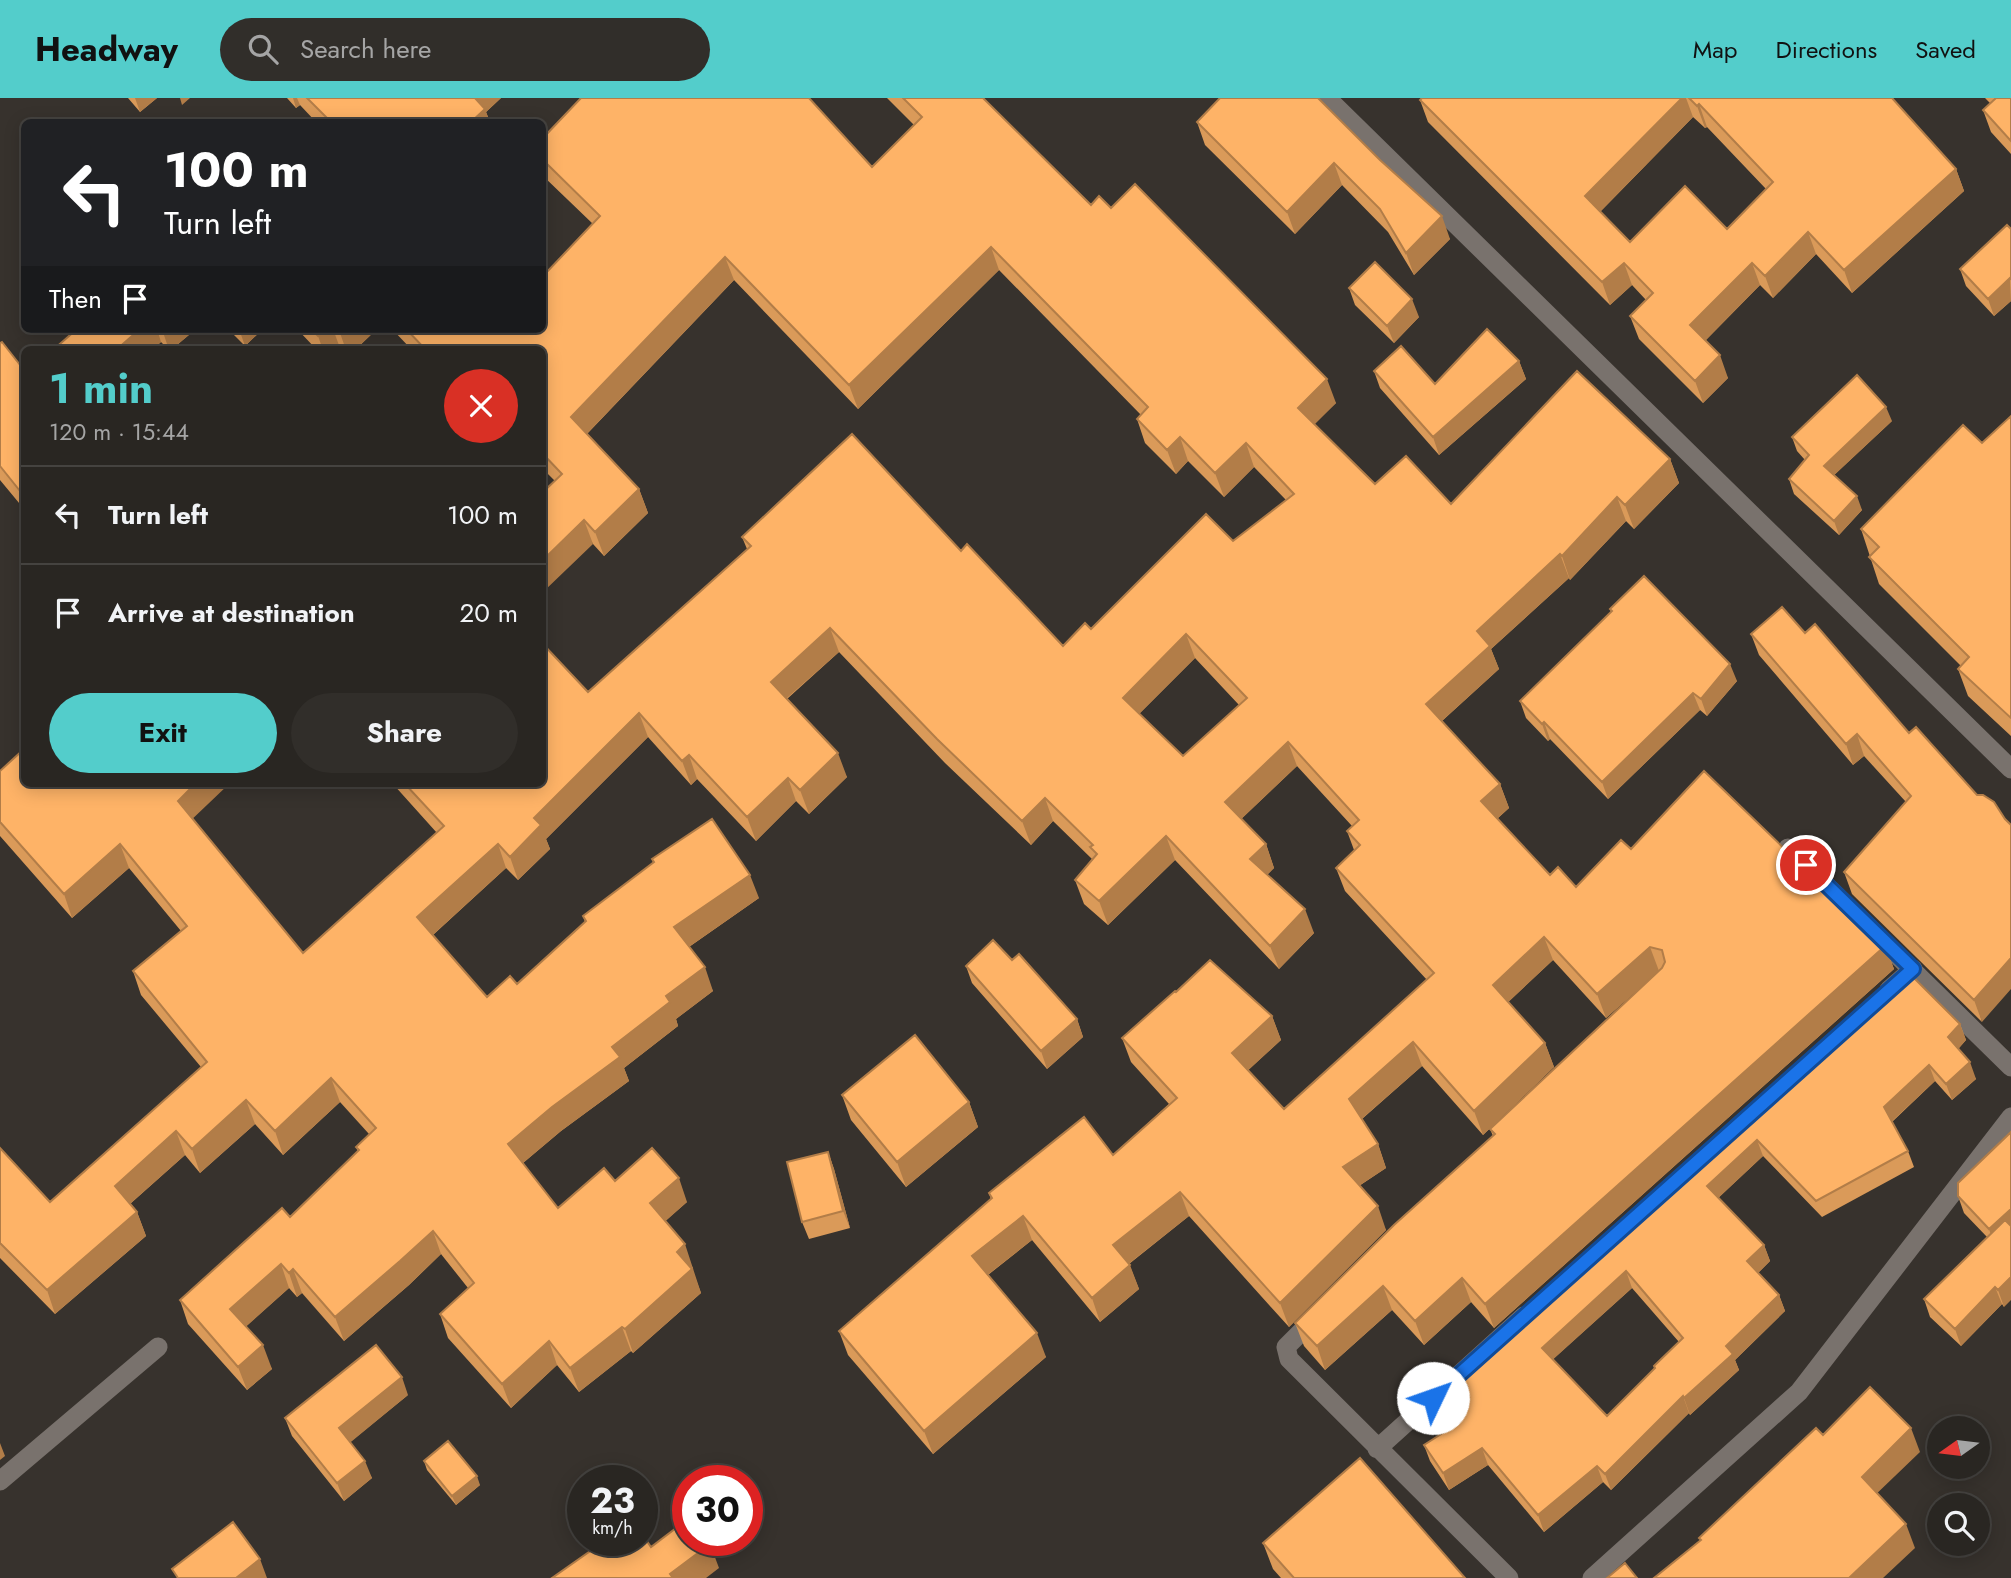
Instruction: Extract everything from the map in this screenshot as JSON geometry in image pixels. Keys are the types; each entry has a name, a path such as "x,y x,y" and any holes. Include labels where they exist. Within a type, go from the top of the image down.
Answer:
{"street":[{"path":"1327,98 2011,769"},
{"path":"1788,848 2011,1067"},
{"path":"1872,1006 1913,969"},
{"path":"1592,1578 1800,1392 2011,1117"},
{"path":"1333,1301 1286,1347 1289,1359 1509,1578"},
{"path":"1377,1449 1539,1302"},
{"path":"0,1481 158,1347"}],"building":[{"path":"307,98 475,98 485,109 474,119 328,119"},
{"path":"581,98 809,98 872,167 922,117 903,98 983,98 1091,205 1099,196 1111,208 1135,184 1327,379 1298,408 1375,484 1406,456 1451,504 1577,371 1670,459 1625,505 1617,497 1562,556 1560,554 1477,631 1490,646 1426,704 1500,784 1481,801 1550,875 1558,867 1576,887 1621,840 1631,849 1704,771 1885,946 1485,1304 1462,1278 1415,1321 1383,1286 1317,1346 1295,1323 1394,1225 1495,1134 1490,1129 1662,968 1665,962 1662,950 1650,947 1597,994 1544,937 1493,985 1545,1043 1474,1111 1413,1042 1349,1099 1378,1144 1343,1167 1378,1206 1280,1303 1180,1192 1113,1245 1130,1265 1092,1298 1023,1216 972,1256 1037,1333 924,1431 839,1331 992,1198 989,1193 1084,1117 1113,1155 1177,1098 1122,1038 1210,960 1272,1016 1232,1053 1284,1109 1434,973 1336,868 1360,845 1347,831 1359,820 1288,742 1225,802 1266,844 1250,859 1305,909 1270,946 1166,836 1099,901 1075,880 1097,854 1090,847 1093,845 1045,798 1022,821 937,739 830,628 771,682 838,753 800,790 788,778 747,817 689,755 682,761 639,713 534,818 541,825 510,857 498,844 417,917 487,997 510,976 517,984 586,921 583,916 654,862 652,859 712,819 750,875 674,927 705,967 666,996 670,1002 612,1047 620,1057 552,1107 508,1144 558,1208 604,1168 615,1181 652,1148 679,1178 650,1203 685,1244 677,1252 692,1269 625,1329 622,1327 570,1368 549,1341 502,1384 440,1314 474,1283 433,1231 335,1317 293,1269 289,1273 281,1264 230,1309 263,1345 238,1367 180,1300 282,1208 290,1217 359,1150 356,1147 376,1128 331,1078 275,1131 246,1100 192,1149 176,1131 115,1186 137,1212 47,1290 0,1243 0,1148 50,1202 207,1062 133,971 187,926 120,844 64,894 0,822 0,771 21,752 21,787 192,787 178,801 303,953 444,826 408,787 546,787 546,647 588,692 751,546 742,537 852,434 961,551 967,544 1063,646 1085,623 1091,629 1206,514 1233,541 1294,494 1246,443 1215,473 1180,437 1167,450 1137,419 1148,407 991,247 849,385 725,257 571,417 639,489 595,532 584,520 546,557 546,489 562,474 546,457 546,346 422,346 410,333 546,333 546,273 600,216 546,163 546,135","holes":["1186,634 1247,698 1183,756 1123,698"]},
{"path":"1220,98 1318,98 1380,160 1442,216 1406,253 1380,209 1334,163 1287,212 1197,122"},
{"path":"1682,98 1585,196 1630,242 1685,186 1727,229 1773,182 1699,104 1697,106 1689,98 1892,98 1956,169 1844,270 1808,232 1765,276 1752,263 1690,325 1720,355 1695,381 1630,316 1653,293 1624,263 1602,282 1420,100"},
{"path":"1996,98 2011,98 2011,141 1983,110"},
{"path":"2007,225 2011,229 2011,279 1988,299 1960,269"},
{"path":"1375,262 1412,299 1387,326 1349,288"},
{"path":"1487,329 1519,361 1433,437 1374,371 1401,346 1435,384"},
{"path":"72,333 135,333 121,346 58,346"},
{"path":"2,342 21,366 21,492 0,466"},
{"path":"1857,375 1886,407 1824,466 1857,496 1834,521 1789,479 1809,455 1792,437"},
{"path":"2011,416 2011,718 1958,669 1969,657 1869,557 1879,547 1861,529 1963,425 1982,443"},
{"path":"1644,576 1730,664 1701,699 1693,693 1602,782 1520,701"},
{"path":"1782,607 1805,633 1815,624 1909,733 1916,727 1977,795 1983,795 1994,802 2011,825 2011,958 1974,1000 1844,872 1911,796 1857,734 1846,744 1751,634"},
{"path":"993,940 1012,960 1019,954 1077,1019 1041,1051 966,966"},
{"path":"1906,970 1960,1024 1948,1037 1970,1062 1946,1084 1929,1065 1884,1107 1908,1151 1816,1201 1757,1140 1707,1186 1764,1245 1747,1261 1779,1295 1726,1346 1733,1354 1684,1398 1683,1396 1605,1474 1597,1466 1538,1515 1482,1448 1443,1473 1424,1445 1452,1427 1438,1407 1467,1386 1459,1376 1509,1335 1504,1330","holes":["1626,1271 1683,1338 1607,1416 1542,1348"]},
{"path":"915,1035 969,1102 897,1162 842,1095"},
{"path":"2011,1132 2011,1209 1989,1229 1958,1196 1958,1183"},
{"path":"828,1152 843,1211 802,1222 787,1162"},
{"path":"2005,1220 2011,1226 2011,1277 1998,1290 1995,1287 1955,1329 1924,1299"},
{"path":"376,1345 402,1377 339,1428 365,1461 337,1483 285,1418"},
{"path":"1870,1387 1911,1428 1862,1477 1906,1524 1849,1578 1654,1578 1701,1540 1699,1538 1816,1428 1823,1435"},
{"path":"448,1441 477,1476 452,1496 424,1461"},
{"path":"1360,1458 1465,1578 1294,1578 1263,1543"},
{"path":"233,1522 260,1559 236,1578 178,1578 172,1569"},
{"path":"672,1531 672,1556 694,1556 670,1574 673,1578 552,1578 583,1556 658,1556 658,1542"},
{"path":"1625,1563 1637,1578 1607,1578"}],"route":[{"path":"1433,1398 1913,969 1806,865"}]}
